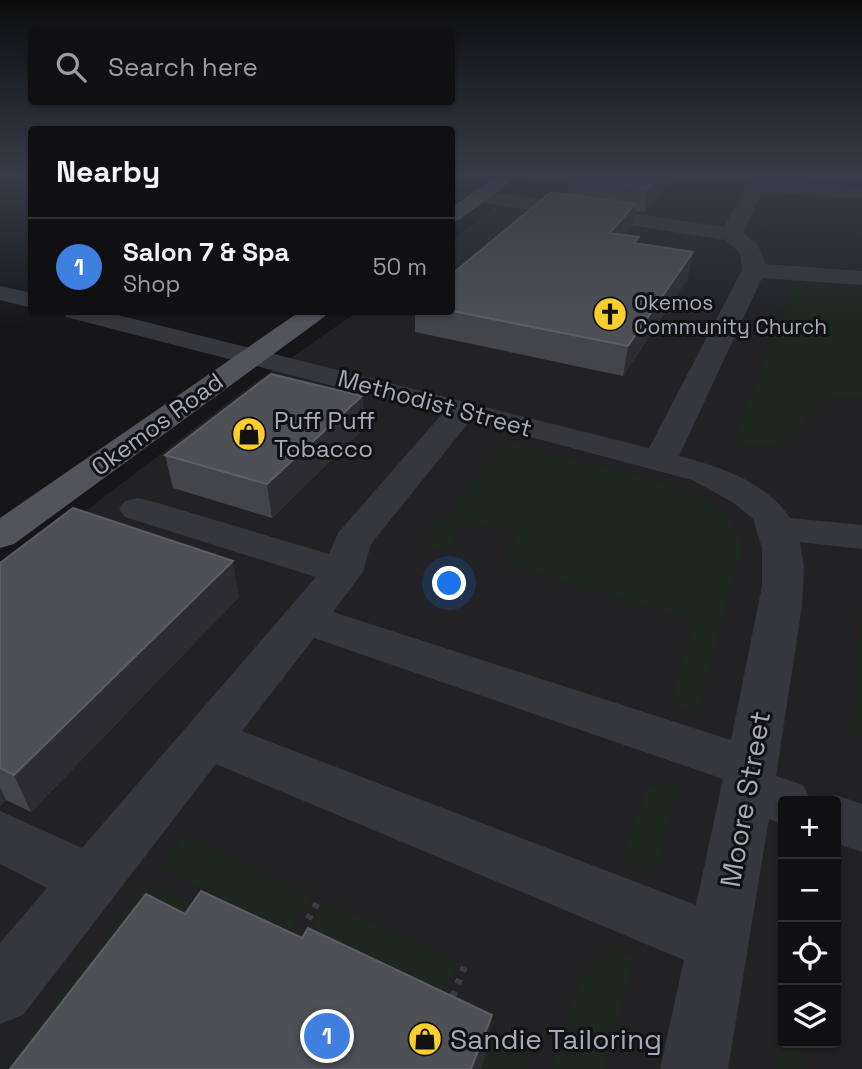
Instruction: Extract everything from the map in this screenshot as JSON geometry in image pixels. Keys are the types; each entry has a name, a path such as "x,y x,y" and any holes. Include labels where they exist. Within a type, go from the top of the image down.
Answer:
{"main road":[{"name":"Okemos Road","path":"0,536 311,315"}],"street":[{"path":"659,461 756,262 752,253 731,235 666,225"},
{"path":"731,235 736,225"},
{"path":"754,270 862,278"},
{"path":"0,293 28,300"},
{"name":"Methodist Street","path":"87,315 253,355 704,473 727,483 765,511 778,528"},
{"path":"0,992 306,619 343,572 352,542 463,411"},
{"path":"138,509 343,572"},
{"path":"778,528 862,537"},
{"name":"Moore Street","path":"694,1069 719,944 761,786 786,564 778,528"},
{"path":"306,619 761,786"},
{"path":"208,739 719,944"},
{"path":"841,821 862,828"},
{"path":"0,836 90,881"}],"path":[{"path":"308,919 320,898"},
{"path":"453,996 466,963"},
{"path":"507,1035 535,1050"}],"shaded area":[{"path":"472,225 862,225 862,1069 0,1069 0,576 246,389 353,315 455,315 455,238"},
{"path":"795,281 862,292 862,396 839,397 818,404 794,435 778,444 763,446 733,442"},
{"path":"507,441 681,488 719,508 732,523 740,539 740,555 697,712 670,704 695,620 501,562 519,534 467,520 443,552 423,546"},
{"path":"862,607 862,731 853,729"},
{"path":"660,782 677,787 655,875 633,864 624,853 646,790"},
{"path":"185,836 312,895 289,930 164,870 162,865"},
{"path":"156,886 198,906 57,1069 6,1069 143,888"},
{"path":"328,902 458,962 443,991 313,927"},
{"path":"614,949 634,958 604,1069 551,1069 579,986 588,971"},
{"path":"455,1021 531,1060 528,1069 481,1069 488,1048"},
{"path":"778,1046 804,1048 802,1069 775,1069"}],"building":[{"path":"511,225 617,225 610,233 639,237 634,243 693,252 628,346 455,312 455,272"},
{"path":"271,374 362,396 267,484 165,455"},
{"path":"73,508 233,561 14,775 0,768 0,563"},
{"path":"201,891 302,938 308,928 492,1015 471,1069 10,1069 146,894 185,914"}],"place":[{"name":"Okemos Community Church","path":"610,314"},
{"name":"Puff Puff Tobacco","path":"249,434"},
{"name":"Salon 7 & Spa","path":"327,1036"},
{"name":"Sandie Tailoring","path":"425,1039"}]}
